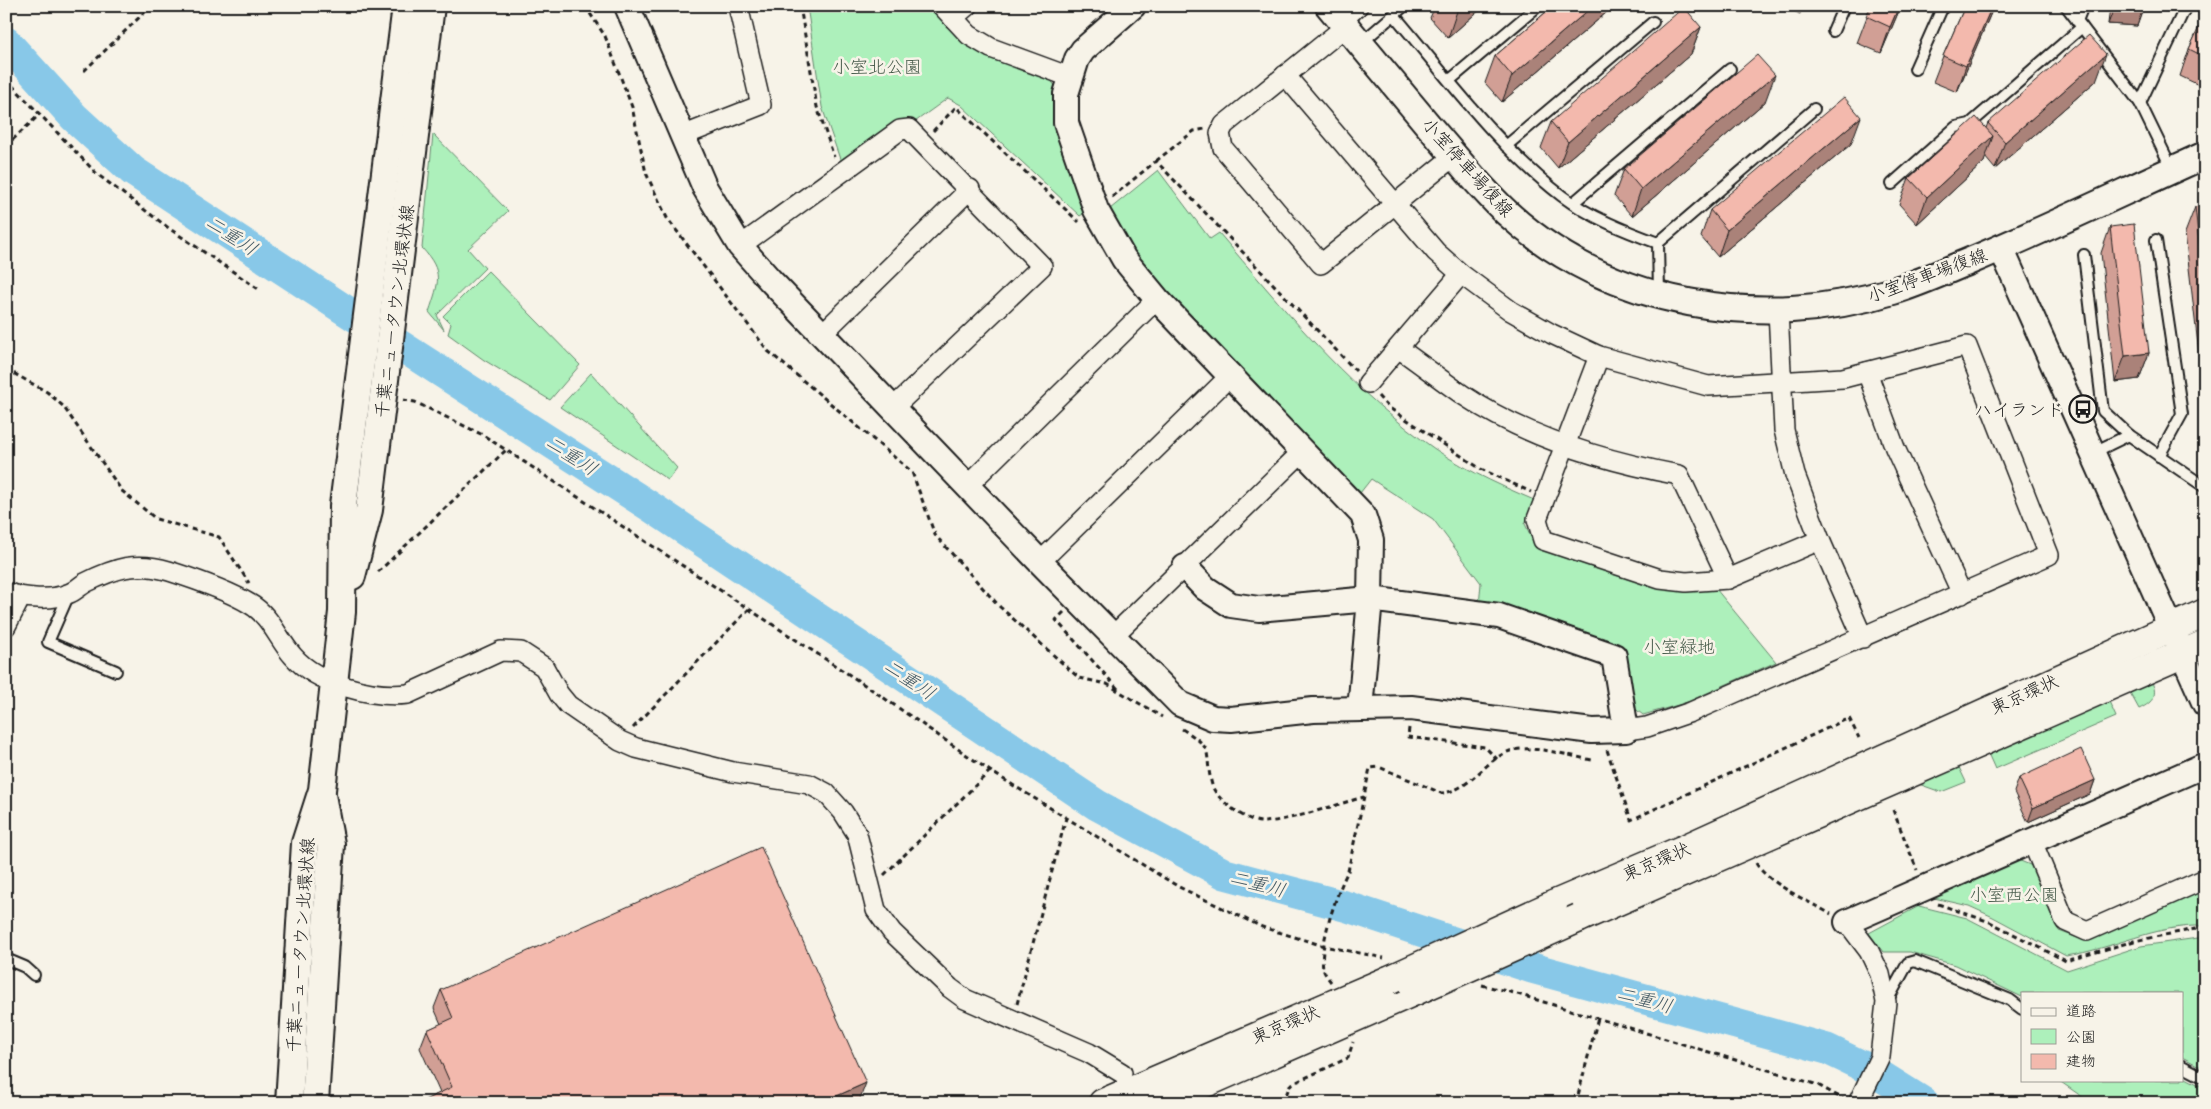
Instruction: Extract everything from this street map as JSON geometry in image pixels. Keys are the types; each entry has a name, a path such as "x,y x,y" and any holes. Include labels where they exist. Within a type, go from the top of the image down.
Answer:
{"highway":[{"name":"東京環状","path":"1103,1103 1390,970 1553,905 1682,850 2205,613"},
{"name":"東京環状","path":"1160,1103 2193,649"}],"main road":[{"name":"千葉ニュータウン北環状線","path":"289,1103 305,842 322,790 342,612 343,506 406,6"},
{"name":"千葉ニュータウン北環状線","path":"342,612 369,510 431,6"},
{"name":"小室停車場復線","path":"1347,21 1454,156 1508,213 1558,251 1605,276 1660,296 1702,305 1778,311 1814,308 1893,291 2001,248 2205,155"},
{"name":"千葉ニュータウン北環状線","path":"315,1103 331,844 322,790"}],"street":[{"path":"627,6 705,188 740,246 966,486 1180,704 1212,718 1231,719 1313,710 1411,708 1600,731 1647,728 1691,712 2050,555 1967,346 1843,378 1708,386 1599,356 1511,311 1461,274 1436,252 1285,75"},
{"path":"682,136 760,105 738,6"},
{"path":"967,6 948,12 969,35 991,48 1070,77"},
{"path":"1133,6 1083,50 1070,77 1066,94 1066,123 1096,210 1124,259 1157,299 1304,450 1363,515 1371,540 1370,599 1360,709"},
{"path":"1347,21 1224,125 1220,133 1223,148 1321,264 1454,156"},
{"path":"740,246 900,130 910,129 970,189 1042,266 893,408"},
{"path":"821,334 970,189"},
{"path":"2001,248 2171,628 2193,649 2205,704"},
{"path":"1368,383 1461,274"},
{"path":"966,486 1157,299"},
{"path":"1778,311 1784,430 1795,475 1820,540 1862,638"},
{"path":"1398,348 1464,396 1496,414 1564,446 1626,465 1679,475 1728,578"},
{"path":"1599,356 1537,519 1543,540 1660,579 1686,582 1728,578 1820,540"},
{"path":"1867,372 1894,448 1962,594"},
{"path":"1040,562 1231,375"},
{"path":"1113,636 1304,450"},
{"path":"6,626 14,594 52,597 69,594 83,584 113,571 128,566 150,566 200,583 250,604 259,611 294,657 312,672 370,693 391,696 408,694 501,651 521,652 544,667 559,694 568,705 620,740 636,748 733,772 809,784 826,793 843,812 857,834 876,910 892,932 950,988 965,999 1089,1053 1122,1074"},
{"path":"1185,567 1205,588 1231,605 1259,609 1370,599 1499,616 1614,656 1626,730"},
{"path":"1856,1101 1880,1057 1886,1002 1880,974 1869,951 1847,922 1924,890 2205,765"},
{"path":"2032,841 2065,921 2087,931 2205,878"}],"lane":[{"path":"1347,21 1394,15 1404,6"},
{"path":"1450,80 1538,6"},
{"path":"1833,31 1844,6"},
{"path":"1914,69 1943,6"},
{"path":"2066,6 2140,103 2172,169"},
{"path":"1892,184 1956,127 1970,124 2079,24 2083,6"},
{"path":"2140,103 2186,6"},
{"path":"1394,15 1506,146 1522,162 1573,203 1594,215 1658,243"},
{"path":"1506,146 1653,22"},
{"path":"1573,203 1730,69"},
{"path":"1658,243 1814,109"},
{"path":"2156,240 2182,414 2159,456"},
{"path":"1658,243 1660,296"},
{"path":"2084,255 2103,411 2128,435 2205,487"},
{"path":"2092,453 2128,435"},
{"path":"69,594 48,642 116,671"},
{"path":"6,959 25,967 34,975"},
{"path":"1886,1002 1908,963 1914,961 2010,1000 2021,1008"},
{"path":"2184,1067 2205,1078"}],"path":[{"path":"84,71 151,6"},
{"path":"584,6 605,36 632,107 646,173 667,218 768,351 912,472 935,535 1000,607 1079,678 1107,684 1169,721"},
{"path":"800,6 817,107 840,174"},
{"path":"6,79 97,174 170,228 260,290"},
{"path":"922,141 956,107 1080,224 1194,131 1224,125"},
{"path":"6,146 39,115"},
{"path":"1156,161 1368,383 1388,407 1481,469 1545,498"},
{"path":"6,369 47,392 63,406 122,491 156,519 219,537 244,572 256,598 259,611"},
{"path":"397,399 415,402 483,435 868,687 990,771 1179,888 1262,927 1324,946 1390,970"},
{"path":"378,572 506,450"},
{"path":"1075,598 1056,620 1121,692"},
{"path":"620,740 749,609"},
{"path":"1411,708 1408,737 1485,747 1497,759"},
{"path":"1600,731 1631,820 1849,718 1859,738"},
{"path":"1177,726 1201,740 1208,750 1214,792 1230,808 1260,822 1275,821 1364,797"},
{"path":"1332,984 1323,966 1324,946 1341,884 1348,871 1370,768 1379,767 1440,793 1449,792 1464,785 1505,752 1523,748 1592,760"},
{"path":"868,883 884,875 990,771"},
{"path":"1892,810 1905,837 1924,890 1924,900 1990,922 2066,961 2134,941 2195,929 2205,930"},
{"path":"1013,1019 1066,818"},
{"path":"1749,844 1759,869 1788,890 1847,922"},
{"path":"1476,984 1514,993 1818,1085 1856,1101"},
{"path":"1576,1103 1598,1018"},
{"path":"1283,1103 1290,1085 1348,1058 1353,1047 1353,1039"}],"green space":[{"name":"小室北公園","path":"807,6 934,6 1048,77 1057,88 1054,115 1086,212 1080,216 961,105 948,98 912,124 842,165 822,107"},
{"path":"433,134 508,211 468,249 485,268 437,315 444,330 429,312 437,285 437,271 422,248"},
{"name":"小室緑地","path":"1158,170 1210,239 1219,233 1314,342 1392,417 1447,457 1490,480 1534,500 1525,524 1536,547 1656,588 1686,592 1716,589 1776,662 1685,703 1643,715 1633,707 1623,648 1479,606 1481,583 1433,519 1371,479 1360,493 1166,290 1133,251 1110,209"},
{"path":"488,271 580,365 550,400 484,360 448,334 451,324 443,316"},
{"path":"591,373 677,468 668,480 560,407"},
{"path":"2150,679 2153,684 2154,697 2139,709 2128,689"},
{"path":"2107,697 2116,717 1995,769 1986,749"},
{"path":"1956,761 1966,782 1941,792 1913,782"},
{"name":"小室西公園","path":"2018,860 2035,867 2059,931 2086,941 2205,887 2205,926 2169,929 2066,956 1969,906 1934,898"},
{"path":"1919,906 1967,918 2067,970 2141,946 2205,937 2205,1069 2184,1058 2184,992 2021,992 2021,997 1955,965 1910,952 1883,952 1869,933"},
{"path":"2184,1077 2205,1088 2205,1103 2091,1103 2061,1082 2184,1082"}],"building":[{"path":"1453,6 1463,6 1457,11"},
{"path":"1553,6 1593,6 1512,76 1495,56"},
{"path":"1871,6 1899,6 1890,27 1866,16"},
{"path":"1965,6 1992,6 1966,66 1943,56"},
{"path":"1684,7 1701,27 1568,142 1551,122"},
{"path":"2205,15 2205,57 2189,49"},
{"path":"2089,35 2106,54 2005,142 1988,123"},
{"path":"1757,55 1775,75 1641,189 1624,169"},
{"path":"1844,97 1861,117 1727,230 1710,210"},
{"path":"1976,117 1993,136 1927,197 1909,178"},
{"path":"2205,205 2205,294 2195,207"},
{"path":"2134,224 2149,353 2125,356 2110,227"},
{"path":"2081,749 2095,780 2033,808 2019,778"},
{"path":"761,847 866,1083 821,1103 426,1103 425,1100 452,1087 427,1030 453,1018 441,990"}],"waterway":[{"name":"二重川","path":"6,42 74,117 133,171 651,507 1097,805 1225,874 1348,907 1532,968 1827,1049 1873,1071 1924,1103"}],"place":[{"name":"ハイランド","path":"2083,409"}]}
